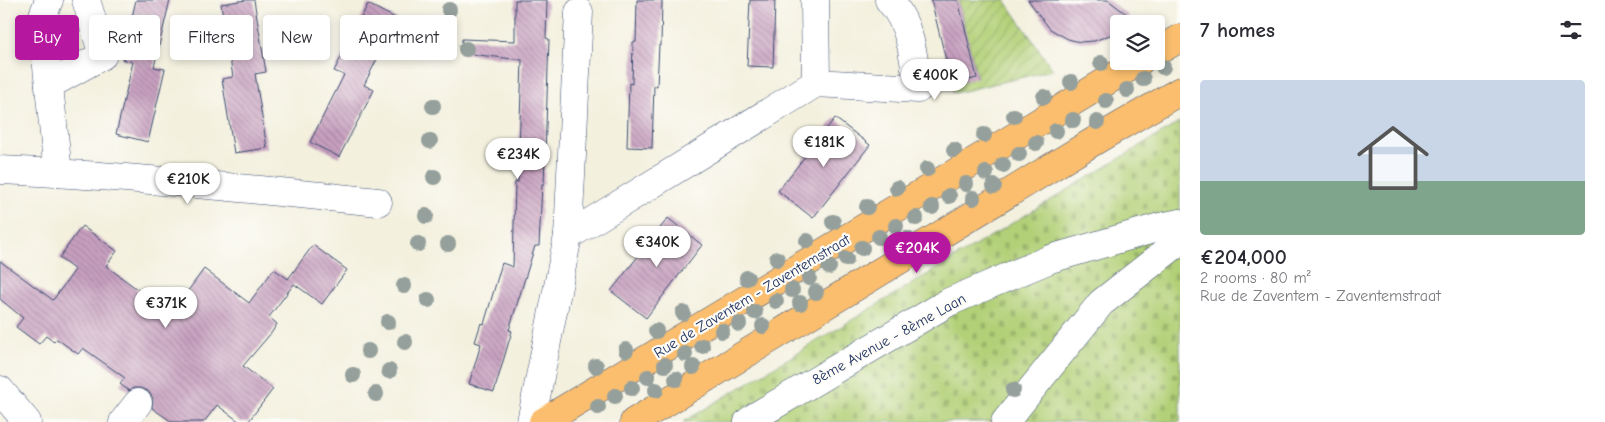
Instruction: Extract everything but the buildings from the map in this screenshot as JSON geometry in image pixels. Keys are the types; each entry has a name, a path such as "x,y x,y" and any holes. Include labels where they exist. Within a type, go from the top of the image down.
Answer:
{"main road":[{"path":"1165,47 1180,38"},
{"name":"Rue de Zaventem - Zaventemstraat","path":"543,422 1125,70"},
{"path":"634,422 1096,140 1180,91"}],"street":[{"path":"49,0 42,18 58,173"},
{"path":"49,85 103,55 86,0"},
{"path":"815,0 816,83"},
{"path":"568,236 816,83 918,89 912,44 898,10 890,0"},
{"path":"531,422 568,236 579,12"},
{"path":"0,170 58,173 378,202"},
{"name":"8ème Avenue - 8ème Laan","path":"748,422 869,348 949,302 1050,259 1180,223"},
{"path":"1005,422 1101,303 1180,241"},
{"path":"0,390 27,422"}],"green space":[{"path":"958,0 1005,0 1053,70 953,92 951,84 977,77"},
{"path":"1180,122 1180,422 683,422"}]}
